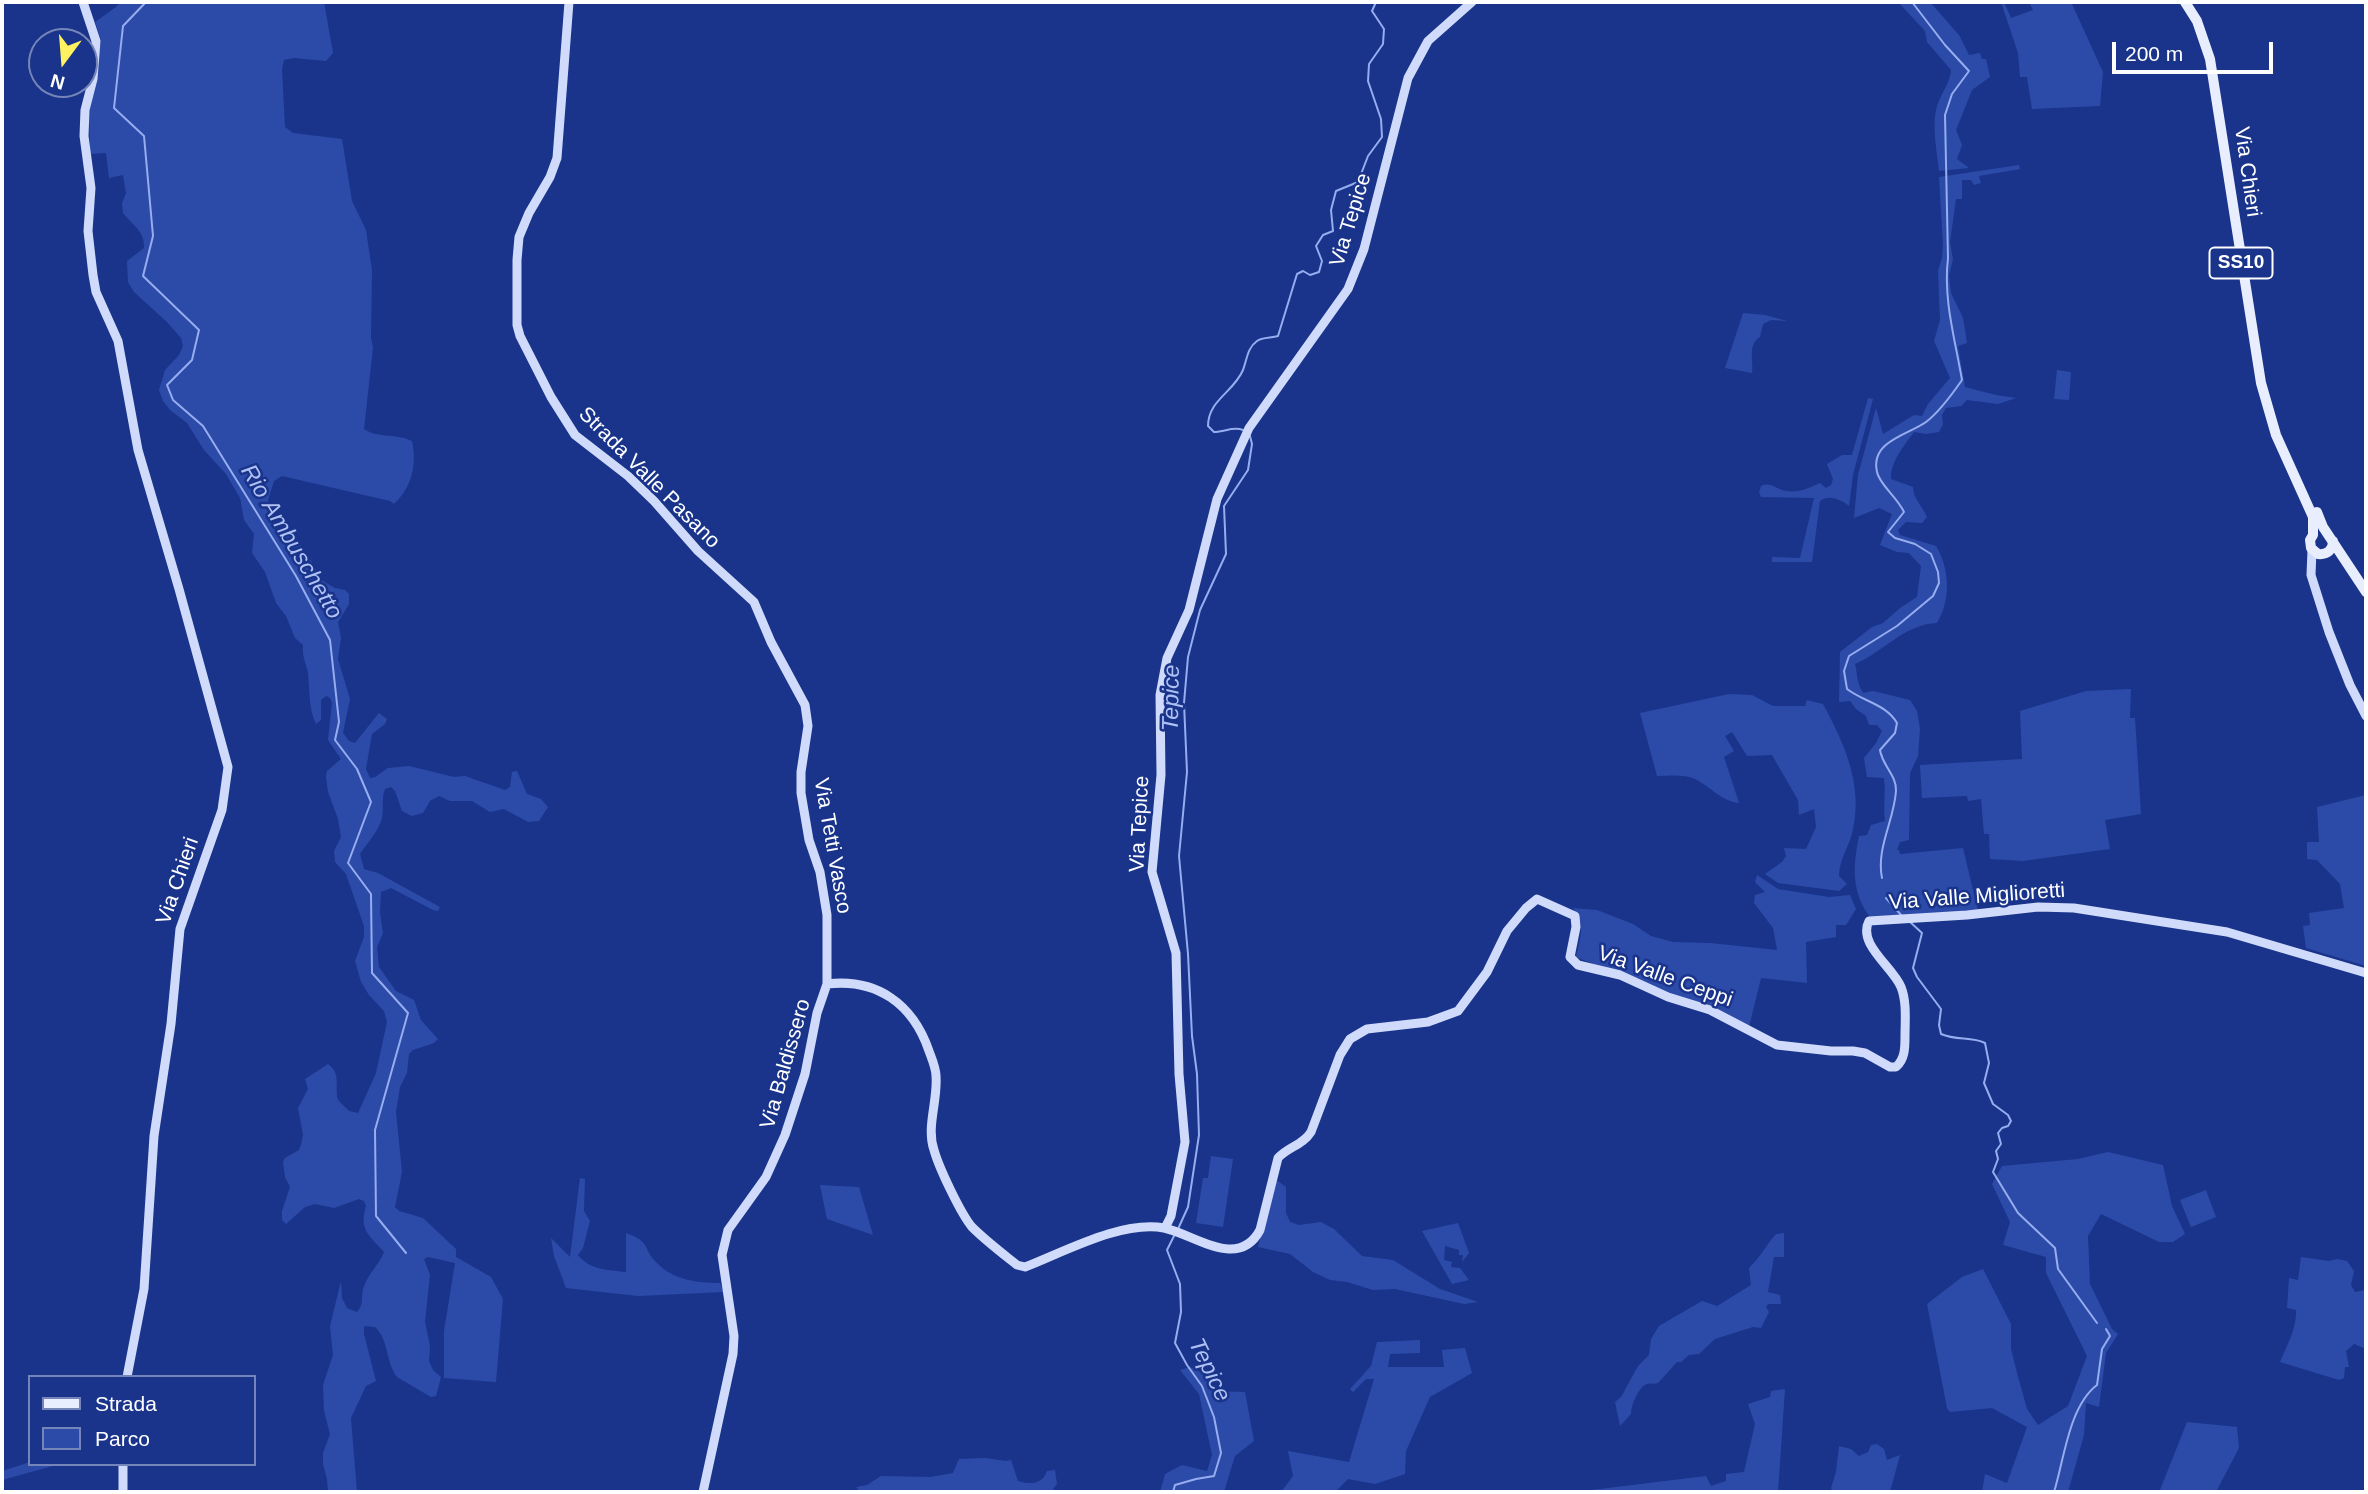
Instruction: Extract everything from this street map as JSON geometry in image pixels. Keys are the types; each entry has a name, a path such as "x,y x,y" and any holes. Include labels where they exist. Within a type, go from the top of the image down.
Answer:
{"main road":[{"name":"Via Chieri","path":"2185,2 2197,21 2210,59 2261,383 2276,435 2313,517 2313,534"},
{"name":"Via Chieri","path":"2293,473 2307,493 2329,537 2366,592"},
{"path":"2324,554 2332,547 2329,537 2320,531 2313,534 2310,542 2312,550 2338,559 2353,572"}],"street":[{"name":"Via Chieri","path":"83,2 96,41 93,79 85,110 84,136 91,188 88,231 96,292 118,341 138,450 228,767 222,810 180,929 171,1024 154,1136 144,1289 127,1375"},
{"name":"Strada Valle Pasano","path":"569,2 557,158 551,177 528,213 519,237 517,325 520,336 551,397 575,435 628,476 698,551 754,602"},
{"name":"Via Tepice","path":"1168,1229 1185,1151 1185,1129 1179,1074 1176,953 1152,872 1161,775 1160,695 1167,658 1189,610 1217,499 1243,439 1348,289 1364,249 1408,78 1428,41 1472,2"},
{"path":"2312,550 2311,575 2338,658 2366,716"},
{"path":"2318,596 2315,573 2324,554"},
{"name":"Via Tetti Vasco","path":"754,602 771,642 805,705 808,726 801,772 801,793 827,915 827,984"},
{"name":"Via Valle Ceppi","path":"1168,1229 1214,1247 1231,1250 1255,1239 1260,1230 1278,1158 1304,1141 1311,1132 1340,1055 1350,1039 1367,1029 1428,1022 1458,1011 1487,972 1507,931 1537,899 1575,916 1576,927 1570,957 1578,965 1620,975 1668,997 1710,1010 1777,1045 1865,1053 1890,1067 1896,1067"},
{"name":"Via Valle Miglioretti","path":"1896,1067 1901,1062 1905,1049 1903,995 1892,971 1875,953 1867,926 1869,921 1999,913 2038,907 2104,911 2227,932 2366,973"},
{"path":"827,984 843,982 870,986 898,1001 911,1015 925,1038 936,1073 936,1097 931,1128 933,1149 970,1224 1017,1265 1025,1267 1126,1229 1168,1229"},
{"name":"Via Baldissero","path":"703,1492 733,1354 734,1336 722,1255 723,1243 738,1213 756,1193 776,1156 805,1074 817,1013 827,984"},
{"path":"123,1466 123,1492"}],"green space":[{"path":"120,2 324,2 333,53 326,61 294,58 284,60 282,69 285,127 293,133 342,139 352,201 366,230 372,270 373,348 364,429 412,441 414,459 409,483 394,504 282,476 274,481 268,500 271,510 304,549 323,581 349,594 349,604 338,622 341,638 338,659 350,699 343,733 349,741 355,743 379,713 387,719 385,724 372,734 366,769 370,778 388,768 409,766 454,777 465,776 505,790 510,787 512,772 517,771 527,794 541,799 548,807 539,821 528,822 504,809 490,812 472,801 450,801 439,796 430,801 423,813 412,816 402,811 391,787 385,789 383,814 376,832 360,854 364,869 378,873 440,907 438,911 433,910 391,888 381,892 383,933 377,947 379,967 396,991 414,1000 421,1020 438,1039 409,1054 407,1073 400,1087 396,1112 402,1172 395,1207 399,1211 423,1218 456,1249 456,1257 491,1277 503,1299 496,1382 444,1378 444,1331 455,1263 428,1257 424,1259 430,1275 425,1322 430,1346 429,1361 433,1370 441,1377 436,1396 431,1397 397,1377 380,1333 375,1327 364,1326 376,1381 366,1386 351,1418 357,1492 328,1492 323,1453 330,1434 324,1411 323,1385 333,1355 330,1326 341,1281 342,1298 347,1308 357,1312 365,1284 384,1252 366,1231 366,1206 364,1201 359,1199 334,1208 315,1204 305,1207 286,1224 282,1220 282,1211 290,1187 285,1177 283,1162 299,1150 301,1145 303,1135 298,1108 308,1089 305,1079 328,1064 335,1072 338,1100 349,1111 358,1113 376,1073 387,1022 384,1011 361,982 355,961 364,937 364,926 346,874 335,862 334,851 341,837 326,777 327,771 341,759 328,740 332,703 326,696 321,700 321,720 316,724 310,705 303,645 295,638 286,616 276,603 265,572 252,553 254,534 244,520 240,498 226,474 204,450 187,423 163,401 159,390 165,370 179,355 183,346 181,338 134,292 128,282 127,261 144,248 143,237 123,213 122,203 126,193 123,175 109,178 106,153 90,154 89,111 91,98 98,98 101,40 95,22"},
{"path":"1898,2 1930,2 1959,35 1969,55 1980,53 1982,59 1986,59 1990,77 1972,90 1956,130 1962,145 1957,159 1969,168 1939,171 1935,117 1951,70 1927,42 1925,31"},
{"path":"2001,2 2004,2 2011,18 2033,10 2029,2 2071,2 2103,72 2100,106 2032,109 2027,77 2020,77 2018,53"},
{"path":"2019,165 2020,169 1979,176 1981,183 1974,185 1971,180 1962,180 1962,199 1956,199 1950,242 1953,259 1949,276 1951,293 1963,318 1967,343 1958,346 1965,387 2016,398 1998,404 1967,400 1961,406 1946,408 1939,432 1914,432 1898,454 1891,479 1913,487 1916,499 1927,517 1922,523 1906,522 1898,530 1900,535 1936,546 1944,565 1947,595 1937,623 1904,633 1855,664 1863,693 1873,691 1910,700 1917,711 1920,729 1918,756 1910,773 1909,840 1900,842 1897,850 1900,854 1963,848 1978,911 1870,917 1859,898 1855,868 1859,836 1867,835 1871,825 1885,821 1884,778 1867,777 1864,758 1882,731 1877,725 1869,725 1866,716 1850,701 1839,702 1840,652 1917,597 1921,566 1909,553 1897,552 1880,545 1892,514 1879,508 1854,518 1858,475 1876,408 1883,434 1914,415 1922,416 1928,404 1950,378 1934,341 1940,320 1938,271 1943,245 1939,177"},
{"path":"1743,313 1787,321 1771,320 1763,324 1760,337 1752,348 1752,373 1725,368"},
{"path":"2057,370 2071,372 2069,400 2054,399"},
{"path":"1868,398 1873,399 1853,475 1849,506 1835,498 1820,501 1812,562 1772,562 1772,557 1800,558 1814,498 1761,497 1761,486 1768,485 1791,491 1804,490 1820,483 1826,488 1831,485 1833,479 1827,464 1842,455 1852,455"},
{"path":"2131,689 2130,718 2135,718 2141,814 2105,820 2110,849 2023,861 1990,859 1989,834 1984,834 1981,799 1968,801 1967,796 1922,798 1920,765 2022,759 2020,711 2086,691"},
{"path":"1729,694 1752,695 1773,706 1805,706 1807,700 1823,704 1850,764 1855,796 1853,829 1839,870 1839,876 1847,884 1839,891 1778,883 1765,874 1782,862 1786,856 1784,848 1806,849 1816,827 1814,809 1799,815 1798,800 1772,755 1747,756 1732,732 1725,736 1734,751 1724,757 1739,803 1727,800 1691,777 1657,776 1640,713"},
{"path":"2366,795 2366,966 2306,948 2303,926 2310,925 2309,913 2344,908 2340,884 2317,860 2307,859 2307,842 2319,842 2317,807"},
{"path":"1757,875 1778,889 1829,897 1850,895 1856,909 1846,925 1836,925 1836,937 1806,942 1807,983 1761,978 1749,1027 1576,957 1581,926 1573,908 1597,910 1633,924 1651,936 1673,942 1777,950 1773,928 1754,903 1755,895 1765,892 1755,882"},
{"path":"2108,1152 2163,1165 2172,1206 2185,1234 2173,1242 2159,1242 2101,1214 2088,1236 2090,1284 2112,1329 2118,1334 2106,1353 2099,1407 2086,1403 2084,1435 2068,1492 1982,1492 1985,1474 2007,1483 2027,1427 1992,1408 1950,1412 1947,1408 1927,1304 1962,1277 1983,1269 2011,1324 2011,1349 2027,1409 2038,1425 2068,1406 2087,1356 2046,1273 2046,1257 2003,1245 2010,1222 1992,1184 2002,1166 2078,1159"},
{"path":"1211,1156 1233,1159 1223,1227 1196,1223 1203,1178 1208,1178"},
{"path":"580,1178 585,1179 584,1211 590,1221 583,1248 578,1255 588,1264 626,1272 626,1233 640,1240 663,1269 678,1277 720,1283 724,1292 638,1296 566,1288 554,1256 551,1238 570,1257"},
{"path":"1278,1181 1286,1187 1286,1213 1290,1222 1299,1225 1321,1222 1334,1229 1362,1256 1393,1260 1440,1289 1478,1302 1464,1304 1395,1289 1373,1290 1330,1280 1313,1272 1290,1254 1258,1247 1274,1182"},
{"path":"820,1185 859,1187 873,1235 827,1219"},
{"path":"2206,1190 2216,1217 2191,1227 2180,1200"},
{"path":"1458,1223 1469,1253 1462,1262 1463,1255 1459,1255 1459,1250 1445,1246 1444,1260 1452,1262 1451,1267 1460,1268 1469,1280 1452,1284 1422,1231"},
{"path":"1784,1233 1784,1257 1774,1257 1768,1292 1780,1295 1781,1304 1768,1304 1766,1307 1769,1312 1761,1328 1753,1327 1715,1339 1699,1354 1689,1355 1677,1362 1658,1383 1647,1384 1641,1389 1631,1414 1620,1426 1615,1402 1621,1397 1638,1366 1649,1355 1651,1339 1659,1326 1702,1301 1717,1306 1751,1285 1749,1268 1776,1234"},
{"path":"2301,1257 2347,1261 2354,1271 2351,1285 2355,1292 2366,1290 2366,1349 2354,1344 2346,1351 2349,1367 2345,1367 2344,1378 2339,1380 2280,1362 2296,1317 2296,1310 2287,1308 2289,1278 2298,1280"},
{"path":"1420,1340 1420,1353 1390,1354 1388,1367 1444,1367 1442,1350 1465,1348 1472,1373 1430,1397 1406,1451 1405,1474 1375,1484 1348,1479 1335,1492 1281,1492 1293,1476 1288,1451 1349,1462 1374,1379 1366,1379 1353,1392 1350,1389 1371,1366 1377,1342"},
{"path":"1190,1367 1202,1373 1213,1391 1245,1392 1254,1441 1235,1456 1224,1492 1160,1492 1165,1474 1182,1465 1207,1471 1212,1455 1199,1394 1180,1370"},
{"path":"1785,1389 1778,1492 1575,1492 1706,1476 1711,1486 1726,1481 1726,1474 1744,1472 1755,1424 1748,1404 1770,1397 1771,1391"},
{"path":"2187,1422 2237,1427 2239,1448 2216,1492 2160,1490"},
{"path":"1877,1444 1884,1449 1887,1460 1900,1455 1890,1492 1833,1492 1831,1488 1839,1446 1851,1449 1859,1456 1868,1452 1871,1445"},
{"path":"959,1459 1011,1460 1018,1481 1023,1482 1036,1482 1042,1479 1047,1471 1055,1470 1057,1484 1051,1492 861,1492 856,1487 867,1485 881,1476 931,1477 953,1473"},
{"path":"28,1463 28,1466 53,1466 2,1480 2,1471"}],"waterway":[{"name":"Rio Ambuschetto","path":"146,2 123,26 114,108 144,136 153,236 143,276 199,330 192,360 167,385 173,400 203,426 296,576 330,640 339,722 335,740 357,769 371,802 348,863 371,894 372,973 408,1013 375,1130 376,1216 406,1253"},
{"name":"Tepice","path":"1243,430 1214,432 1208,426 1212,409 1239,378 1254,344 1261,339 1278,336 1297,274 1303,271 1310,275 1319,272 1322,261 1316,246 1323,235 1333,231 1331,210 1336,191 1358,182 1368,156 1382,137 1381,119 1368,81 1369,64 1383,44 1384,29 1372,11 1376,2"},
{"path":"1882,878 1881,856 1895,802 1896,786 1880,750 1895,733 1897,723 1881,707 1847,689 1844,671 1849,656 1897,626 1933,596 1939,583 1931,554 1915,544 1895,538 1888,532 1904,512 1878,477 1876,461 1879,453 1892,440 1931,418 1962,380 1947,289 1945,115 1952,94 1969,71 1912,2"},
{"name":"Tepice","path":"1178,1229 1188,1207 1199,1135 1197,1074 1179,856 1187,772 1184,703 1188,657 1200,610 1226,554 1224,506 1248,470 1252,444 1250,436"},
{"path":"1886,898 1902,916"},
{"path":"1909,921 1922,933 1913,968 1941,1009 1941,1034 1985,1043 1989,1063 1984,1083 1993,1104 2008,1115 2011,1121 1998,1133 2001,1144 1996,1151 1998,1159 1993,1172 2018,1213 2055,1248 2058,1269 2097,1323"},
{"name":"Tepice","path":"1173,1492 1175,1485 1214,1476 1221,1453 1214,1417 1202,1386 1175,1343 1181,1312 1180,1284 1167,1250 1175,1234"},
{"path":"2054,1492 2074,1420 2080,1406 2097,1385 2102,1349 2110,1336 2106,1329"}]}
